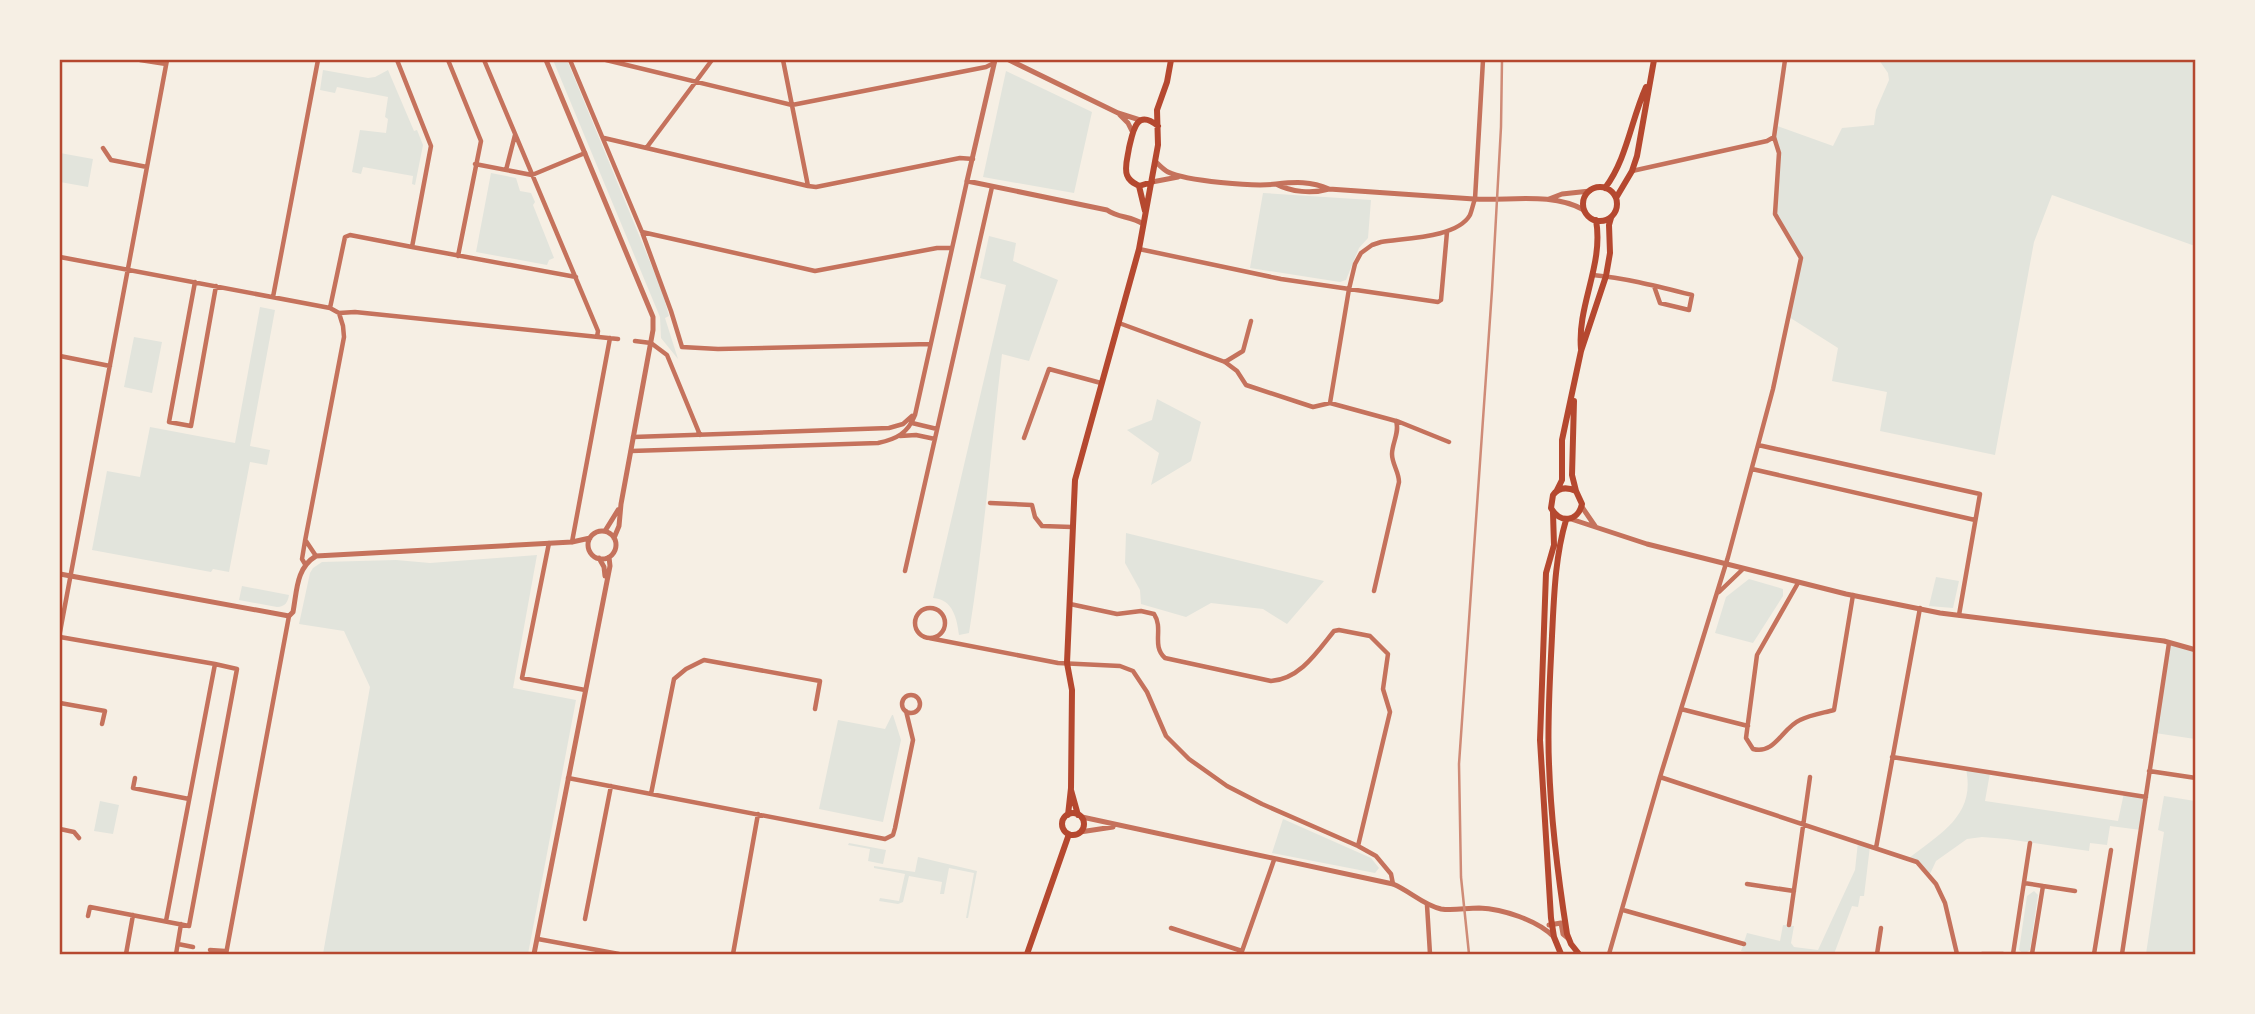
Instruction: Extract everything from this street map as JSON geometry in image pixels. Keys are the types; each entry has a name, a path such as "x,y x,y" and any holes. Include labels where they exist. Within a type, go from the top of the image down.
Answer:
{"main road":[{"path":"1071,788 1084,827 1074,835 1065,831 1063,824 1068,815 1071,788 1072,690 1067,663 1075,480 1139,249 1156,162 1157,110 1171,60"},
{"path":"1581,351 1606,276 1610,253 1609,225 1617,208 1616,198 1632,171 1647,107 1654,60"},
{"path":"1605,188 1618,172 1638,105 1649,82"},
{"path":"1152,182 1139,186 1131,182 1125,169 1132,131 1157,110"},
{"path":"1142,120 1158,126"},
{"path":"1139,186 1145,211"},
{"path":"1611,218 1601,221 1591,218 1584,210 1584,199 1590,191 1598,187 1605,188 1616,198"},
{"path":"1561,954 1552,923 1540,740 1546,573 1554,545 1553,513 1550,504 1564,471 1562,440 1574,392 1584,311 1599,237 1596,220"},
{"path":"1574,392 1572,475 1582,507 1579,513 1569,519 1561,539 1554,603 1549,764 1556,861 1569,939 1578,954"},
{"path":"1556,492 1566,488 1576,491"},
{"path":"1553,513 1569,519"},
{"path":"1068,815 1080,816"},
{"path":"1027,954 1069,834"}],"street":[{"path":"88,916 90,907 189,926 237,669 60,635 166,62 140,60"},
{"path":"273,297 318,60"},
{"path":"397,60 431,146 412,247"},
{"path":"448,60 480,136 458,256"},
{"path":"484,60 576,277 598,331 597,337"},
{"path":"534,954 610,566 609,557 615,548 614,538 619,526 653,330 653,317 546,60"},
{"path":"570,60 642,232 682,347 718,349 930,344"},
{"path":"606,60 792,105 986,67 994,61"},
{"path":"646,147 712,60"},
{"path":"783,60 808,186"},
{"path":"1009,60 1118,113 1142,120"},
{"path":"1330,403 1349,289 1358,257 1371,245 1447,232 1464,222 1469,215 1475,199 1481,60"},
{"path":"1609,954 1660,777 1726,565 1773,389 1801,258 1775,214 1779,153 1774,137 1785,60"},
{"path":"899,436 912,423 915,415 994,61"},
{"path":"1118,113 1128,122 1132,131"},
{"path":"506,170 515,134"},
{"path":"1632,171 1767,141 1774,137"},
{"path":"603,138 816,187 960,158 972,159"},
{"path":"103,148 111,160 147,167"},
{"path":"475,164 532,175 585,153"},
{"path":"1156,162 1169,173 1237,183 1309,183 1329,189 1475,199 1547,199 1571,203 1584,210"},
{"path":"1152,182 1181,176"},
{"path":"967,181 1107,210 1112,214 1133,217 1143,224"},
{"path":"905,571 992,187"},
{"path":"1547,199 1562,194 1590,191"},
{"path":"642,232 814,271 937,248 951,248"},
{"path":"1139,249 1267,276 1438,303 1441,300 1447,232"},
{"path":"330,308 345,237 350,235 576,277"},
{"path":"60,257 330,308 339,313 355,312 618,339"},
{"path":"1593,275 1606,276 1654,286 1692,295 1689,310 1660,303 1654,286"},
{"path":"195,282 169,422 191,426 216,286"},
{"path":"305,564 302,559 305,541 344,337 339,313"},
{"path":"1225,362 1243,351 1251,321"},
{"path":"1119,323 1225,362 1237,371 1246,385 1313,407 1330,403 1396,421 1432,433 1449,442"},
{"path":"572,542 610,338"},
{"path":"635,341 651,343 667,355 701,435"},
{"path":"60,356 110,366"},
{"path":"1024,438 1049,369 1101,383"},
{"path":"633,437 889,428 903,424 915,415"},
{"path":"1374,591 1399,481 1392,460 1398,425 1396,421"},
{"path":"912,423 937,429"},
{"path":"631,451 878,443 899,436 916,435 935,439"},
{"path":"1758,445 1980,494 1959,615"},
{"path":"1752,469 1975,520"},
{"path":"990,503 1032,505 1035,517 1042,526 1072,527"},
{"path":"605,531 621,504"},
{"path":"1582,507 1595,526"},
{"path":"1569,519 1647,544 1853,595 1959,615 2169,643 2196,650"},
{"path":"210,950 225,953 289,616 293,612 300,574 305,564 316,556 572,542 605,531 614,538"},
{"path":"588,548 590,538"},
{"path":"305,541 316,556"},
{"path":"572,542 588,548 599,558 604,567 606,583"},
{"path":"549,543 522,678 585,690"},
{"path":"599,558 609,557"},
{"path":"1718,593 1743,569"},
{"path":"60,574 289,616"},
{"path":"1798,583 1758,655 1746,738 1748,745 1760,751 1768,749 1798,720 1834,710 1853,595"},
{"path":"1070,604 1117,614 1141,611 1154,614 1159,625 1158,649 1165,658 1271,681 1279,681 1301,670 1334,631 1374,638 1388,654 1383,689 1390,712 1358,846"},
{"path":"929,638 943,632 946,622 942,613 933,608 919,612 915,621 921,635 929,638 1067,663 1120,666 1133,671 1147,692 1166,736 1189,759 1227,786 1377,856 1391,874 1392,884"},
{"path":"1876,848 1920,608"},
{"path":"2122,954 2169,643"},
{"path":"651,794 674,679 686,668 704,660 820,681 816,709"},
{"path":"166,921 215,664"},
{"path":"568,778 885,839 893,835 895,828 913,740 902,704 904,698 912,694 917,697 920,705 918,710 912,713 906,711"},
{"path":"60,703 105,711 102,723"},
{"path":"1681,709 1748,726"},
{"path":"1892,757 2146,797"},
{"path":"2149,771 2196,778"},
{"path":"1660,777 1917,862 1936,884 1945,903 1957,954"},
{"path":"1789,925 1810,777"},
{"path":"135,778 133,788 189,799"},
{"path":"585,919 611,786"},
{"path":"733,954 758,814"},
{"path":"1080,816 1392,884 1408,890 1427,905 1444,909 1494,910 1543,928 1554,937"},
{"path":"1080,832 1119,826"},
{"path":"60,829 74,832 79,838"},
{"path":"2013,954 2030,843"},
{"path":"2094,954 2110,850"},
{"path":"1171,928 1242,953 1274,860"},
{"path":"2024,883 2075,891"},
{"path":"1746,884 1794,891"},
{"path":"2032,954 2043,886"},
{"path":"1427,905 1430,954"},
{"path":"1623,910 1744,944"},
{"path":"126,954 133,915"},
{"path":"1543,928 1552,923 1560,923 1563,934 1569,939"},
{"path":"176,954 181,924"},
{"path":"1877,954 1881,928"},
{"path":"537,939 619,954"},
{"path":"178,944 193,947"},
{"path":"1982,954 2003,954"}],"shaded area":[{"path":"553,60 567,60 662,291 669,316 665,318 678,359 661,338 660,317"},
{"path":"1879,60 2195,60 2195,246 2052,195 2034,242 1995,455 1880,431 1887,392 1832,381 1838,348 1789,317 1801,258 1775,214 1779,153 1774,137 1777,126 1833,146 1842,128 1874,125 1876,110 1889,80 1888,73"},
{"path":"323,70 368,78 388,70 414,131 417,130 423,145 415,185 412,184 413,176 363,167 361,174 352,172 360,130 386,133 388,97 337,87 335,93 320,90"},
{"path":"1006,71 1092,112 1074,193 983,177"},
{"path":"60,153 93,159 88,187 60,182"},
{"path":"491,173 516,178 520,191 531,193 535,202 533,205 554,258 549,260 547,265 476,252"},
{"path":"1263,193 1371,200 1368,238 1359,248 1346,280 1340,282 1250,268"},
{"path":"989,236 1016,243 1013,261 1058,280 1029,361 1002,354 969,633 959,635 953,611 945,602 933,598 1006,285 980,278"},
{"path":"260,307 275,310 250,446 270,450 267,465 250,462 229,572 213,569 211,572 92,550 107,471 140,477 150,427 235,443"},
{"path":"134,337 162,342 152,393 124,387"},
{"path":"1157,399 1201,422 1191,461 1151,485 1159,453 1127,430 1152,420"},
{"path":"1126,533 1324,581 1287,624 1263,609 1211,603 1186,617 1141,604 1140,590 1125,563"},
{"path":"537,555 513,688 576,700 528,954 323,954 370,687 344,631 299,624 310,573 322,562 396,560 430,563"},
{"path":"1936,577 1959,581 1953,608 1929,606"},
{"path":"1749,579 1783,589 1783,596 1753,643 1715,633 1726,597"},
{"path":"242,586 289,595 289,598 284,605 277,607 239,600"},
{"path":"2169,643 2195,650 2195,739 2155,733"},
{"path":"892,715 901,740 883,822 819,809 838,720 885,729"},
{"path":"1966,769 1990,773 1985,801 2118,821 2124,793 2146,797 2141,830 2110,826 2107,845 2090,843 2089,851 2007,839 1967,839 1936,861 1929,876 1917,862 1908,859 1953,822 1966,799"},
{"path":"2164,796 2195,801 2195,954 2146,954 2164,832 2158,830"},
{"path":"100,801 119,805 113,834 94,831"},
{"path":"1283,819 1371,858 1379,868 1375,873 1272,853"},
{"path":"1858,842 1870,846 1864,896 1860,896 1858,907 1852,906 1834,954 1756,954 1741,951 1747,933 1780,941 1783,925 1794,926 1791,943 1794,947 1818,950 1855,870"},
{"path":"849,843 886,850 883,864 868,861 870,849 848,845"},
{"path":"918,857 977,871 968,918 974,873 949,868 944,894 940,894 942,882 909,876 903,902 898,904 879,901 880,898 899,901 905,874 874,866 915,872"},
{"path":"2034,891 2038,895 2030,950 2024,954 2019,950 2027,896"}],"railway":[{"path":"1469,954 1461,877 1459,764 1492,290 1502,60"}]}
